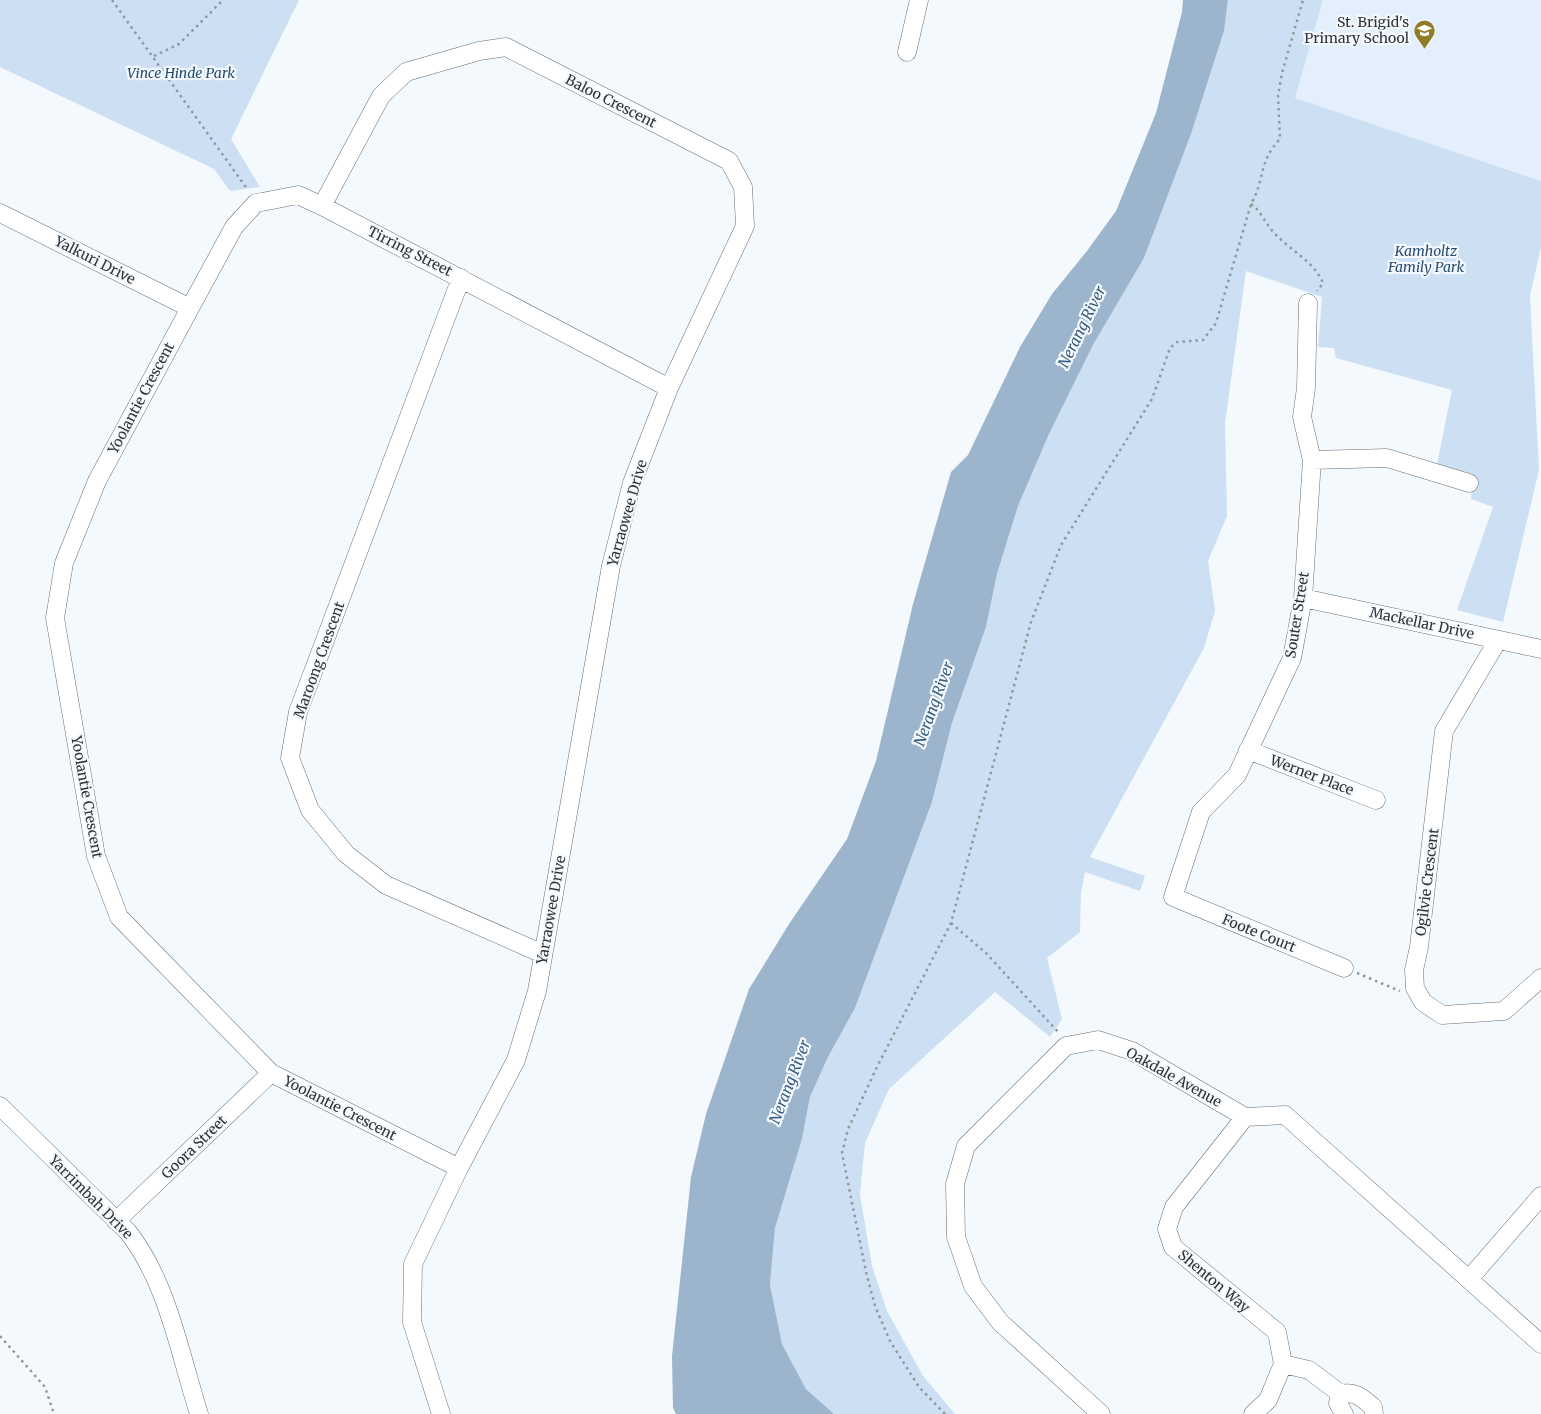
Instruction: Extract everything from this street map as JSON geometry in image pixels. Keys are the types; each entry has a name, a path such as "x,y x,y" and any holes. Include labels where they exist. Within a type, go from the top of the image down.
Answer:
{"street":[{"path":"907,52 919,0"},
{"name":"Baloo Crescent","path":"322,206 381,96 406,72 479,51 506,47 729,161 743,187 745,226 670,388"},
{"name":"Tirring Street","path":"256,204 298,195 670,388"},
{"path":"190,308 234,227 256,204"},
{"name":"Yalkuri Drive","path":"0,213 190,308"},
{"name":"Maroong Crescent","path":"461,278 298,712 290,758 310,810 346,854 386,885 543,954"},
{"name":"Souter Street","path":"1173,898 1201,812 1236,775 1292,658 1303,598 1312,460 1302,417 1306,388 1308,303"},
{"name":"Yoolantie Crescent","path":"190,308 97,481 64,563 55,618 96,856 119,917 272,1073 459,1168"},
{"name":"Yarraowee Drive","path":"441,1414 412,1322 414,1264 459,1168 516,1060 537,991 611,566 632,483 670,388"},
{"path":"1312,460 1387,458 1469,483"},
{"name":"Mackellar Drive","path":"1303,598 1541,649"},
{"name":"Ogilvie Crescent","path":"1415,988 1414,970 1419,947 1444,731 1498,640"},
{"name":"Werner Place","path":"1248,750 1376,800"},
{"name":"Foote Court","path":"1173,898 1344,968"},
{"path":"1415,988 1423,1002 1442,1015 1481,1014 1504,1011 1541,978"},
{"name":"Oakdale Avenue","path":"1066,1046 1098,1040 1132,1051 1245,1117"},
{"path":"1066,1046 966,1146 955,1184 956,1236 973,1286 1000,1322 1101,1414"},
{"name":"Goora Street","path":"116,1221 272,1073"},
{"name":"Yarrimbah Drive","path":"0,1106 141,1248 154,1272 199,1414"},
{"path":"1245,1117 1285,1116 1541,1344"},
{"name":"Shenton Way","path":"1245,1117 1174,1207 1167,1229 1174,1247 1277,1332 1283,1364"},
{"path":"1469,1279 1541,1196"},
{"path":"1253,1414 1268,1400 1283,1364 1309,1370 1341,1394 1350,1392 1357,1394 1373,1407 1374,1414"},
{"path":"1341,1394 1338,1403 1344,1414"}],"path":[{"path":"112,0 233,167 256,204"},
{"path":"154,56 179,44 223,0"},
{"path":"945,1414 919,1387 890,1341 875,1306 866,1272 842,1153 848,1129 877,1067 951,923 1031,622 1061,545 1152,399 1170,348 1177,342 1203,340 1216,323 1250,204 1258,192 1262,168 1269,150 1280,139 1279,88 1303,0"},
{"path":"1250,204 1258,209 1270,229 1319,272 1323,283 1308,303"},
{"path":"951,923 993,961 1057,1030 1066,1046"},
{"path":"1344,968 1399,991 1415,988"},
{"path":"0,1336 45,1387 54,1414"}],"shaded area":[{"name":"St. Brigid's Primary School","path":"1323,0 1541,0 1541,181 1294,98"}],"green space":[{"name":"Vince Hinde Park","path":"0,0 299,0 231,139 260,187 230,191 214,169 0,67"},
{"name":"Kamholtz Family Park","path":"1228,0 1323,0 1295,98 1541,181 1541,247 1530,296 1539,470 1503,622 1457,610 1493,507 1471,499 1473,476 1437,464 1452,390 1336,358 1334,348 1318,347 1322,297 1246,271 1225,423 1227,516 1208,561 1215,611 1204,648 1090,857 1145,876 1140,891 1085,872 1081,893 1080,932 1047,958 1062,1019 1050,1037 995,992 889,1089 865,1143 860,1195 872,1266 887,1311 923,1376 955,1414 834,1414 806,1389 782,1344 770,1285 775,1228 802,1139 810,1097 828,1057 855,1008 932,802 952,723 986,627 997,574 1018,506 1049,434 1093,345 1144,258 1191,134 1224,31"}],"water":[{"name":"Nerang River","path":"1183,0 1228,0 1224,31 1191,134 1144,258 1093,345 1049,434 1018,506 997,574 986,627 952,723 932,802 855,1008 828,1057 810,1097 802,1139 775,1228 770,1285 782,1344 806,1389 834,1414 676,1414 673,1408 672,1356 691,1177 706,1114 749,989 789,924 847,839 876,761 913,604 951,472 968,455 1020,347 1052,294 1116,211 1156,113 1182,12"}],"place":[{"name":"St. Brigid's Primary School","path":"1425,49"}]}
